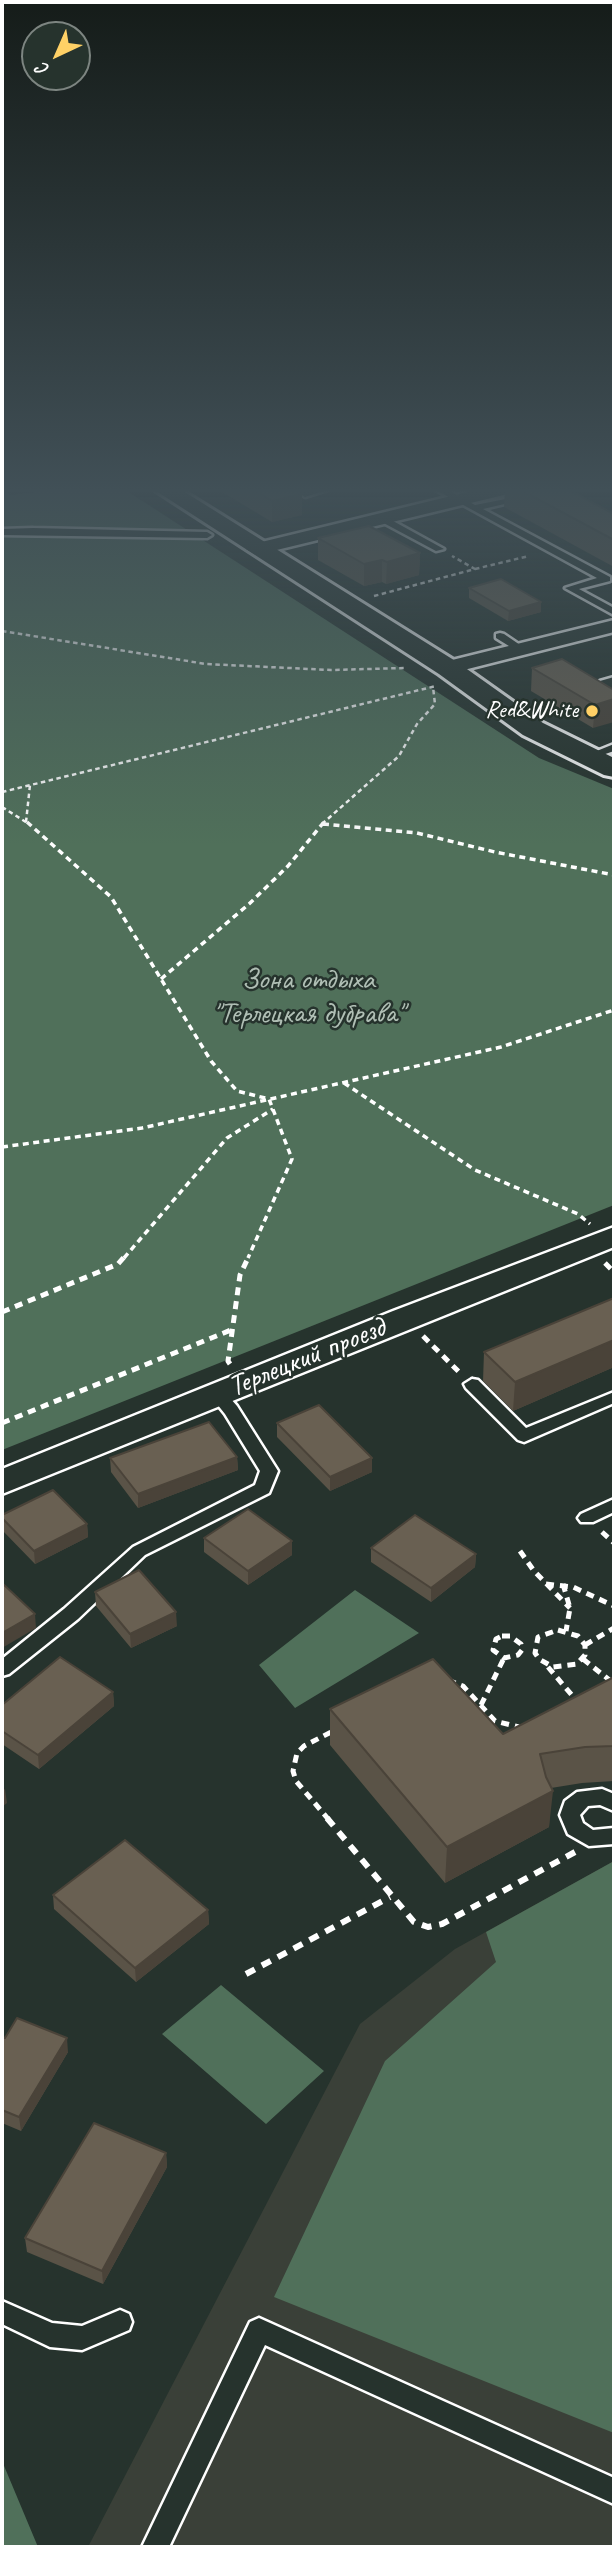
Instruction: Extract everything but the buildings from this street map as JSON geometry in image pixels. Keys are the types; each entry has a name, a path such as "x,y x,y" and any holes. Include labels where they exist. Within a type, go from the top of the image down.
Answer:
{"street":[{"path":"339,608 440,680 614,769"},
{"path":"440,680 521,649 614,626"},
{"name":"Терлецкий проезд","path":"2,1482 404,1318 599,1234"}],"lane":[{"path":"500,636 521,649"},
{"path":"614,680 604,683 614,690"},
{"path":"588,757 614,747"},
{"path":"472,1384 524,1436 614,1397"},
{"path":"2,1669 71,1614 139,1551 263,1489 269,1471 231,1410 217,1394"},
{"path":"587,1518 614,1505"},
{"path":"607,1837 589,1838 575,1828 571,1822 572,1807 584,1798 592,1797 614,1803"},
{"path":"2,2312 50,2335 82,2338 120,2322"},
{"path":"155,2547 259,2330 614,2491"}],"path":[{"path":"2,631 206,664 331,670 413,666"},
{"path":"2,792 440,680 435,704 417,724 398,756 322,824 288,866 249,904 161,979"},
{"path":"26,822 30,785"},
{"path":"2,807 26,822 111,897 211,1060 237,1091 269,1099"},
{"path":"322,824 417,833 495,852 614,875"},
{"path":"2,1147 142,1128 344,1083 500,1047 614,1010"},
{"path":"344,1083 475,1170 578,1214 599,1234"},
{"path":"248,1382 228,1362 240,1275 292,1159 269,1099"},
{"path":"2,1312 118,1264 227,1138 273,1109"},
{"path":"404,1318 472,1384"},
{"path":"2,1423 232,1329"},
{"path":"520,1551 569,1608"},
{"path":"546,1584 563,1584 614,1606"},
{"path":"563,1584 569,1608 566,1631"},
{"path":"585,1646 614,1628"},
{"path":"535,1653 535,1642 544,1633 566,1631 578,1636 585,1646 583,1660 577,1664 561,1668 545,1664"},
{"path":"502,1636 517,1639 522,1650 518,1655 504,1658 492,1650 496,1639 502,1636"},
{"path":"522,1650 535,1653 577,1700"},
{"path":"481,1705 504,1658"},
{"path":"583,1660 613,1682 601,1688"},
{"path":"440,1680 456,1681 501,1724 513,1727 528,1726"},
{"path":"565,1707 589,1694"},
{"path":"339,1729 304,1746 297,1754 293,1771 296,1781 414,1923 428,1927 442,1924 607,1837"},
{"path":"246,1974 390,1897"}],"shaded area":[{"path":"614,1861 614,2547 88,2547 360,2024 455,1949"}],"green space":[{"name":"Зона отдыха \"Терлецкая дубрава\"","path":"2,608 308,608 539,758 614,789 614,1205 2,1450"},
{"path":"355,1590 419,1633 295,1708 259,1665"},
{"path":"614,1861 614,2433 274,2297 385,2061 496,1962 486,1932"},
{"path":"221,1985 324,2071 266,2124 162,2034"},
{"path":"2,2461 38,2547 2,2547"}],"place":[{"name":"Red&White","path":"592,711"}]}
